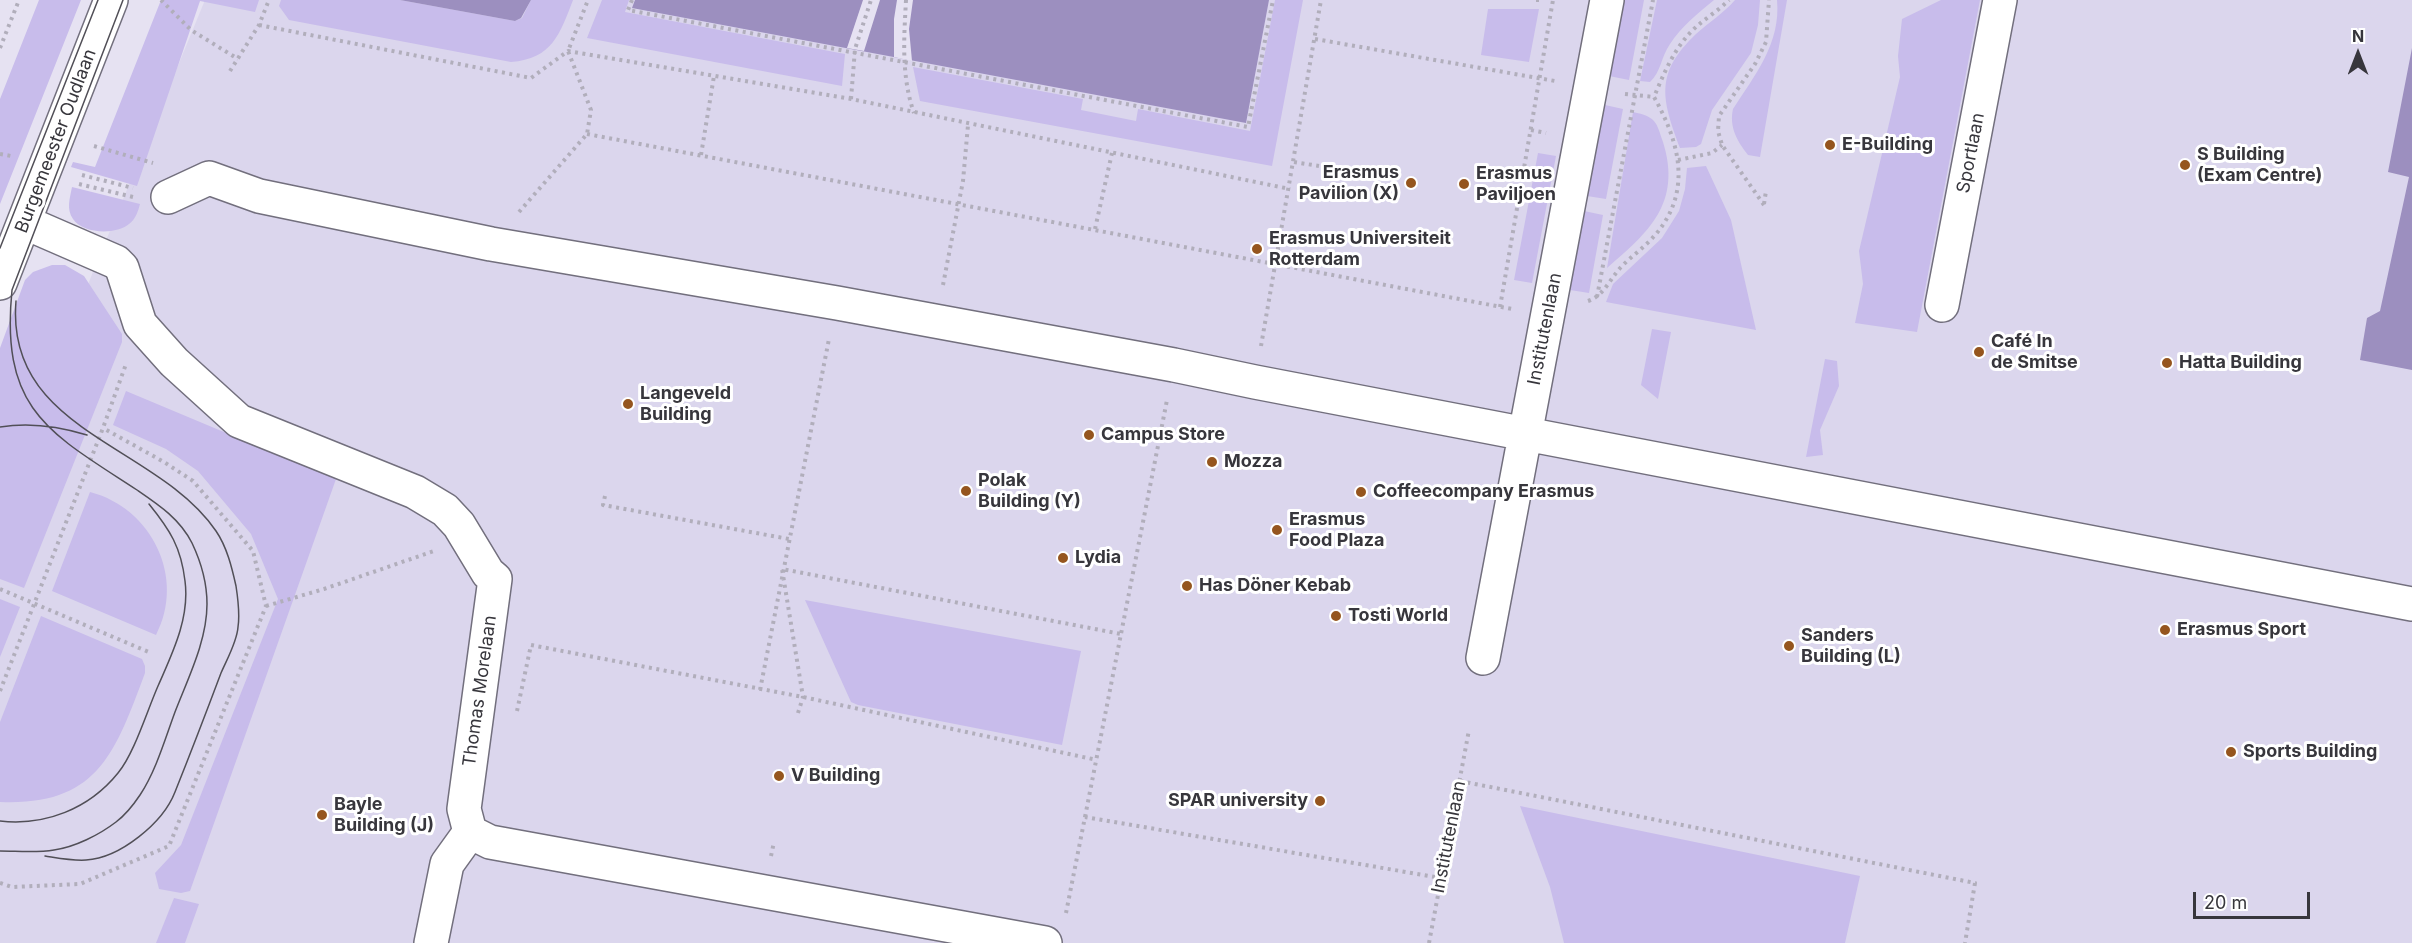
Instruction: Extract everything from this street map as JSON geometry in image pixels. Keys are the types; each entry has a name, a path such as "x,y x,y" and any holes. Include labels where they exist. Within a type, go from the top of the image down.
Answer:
{"street":[{"name":"Burgemeester Oudlaan","path":"0,283 111,0"},
{"name":"Institutenlaan","path":"1482,658 1607,0"},
{"name":"Sportlaan","path":"1942,305 2000,0"},
{"path":"156,198 209,178 259,195 491,244 837,303 1174,365 2412,604"},
{"name":"Thomas Morelaan","path":"24,222 116,262 122,268 140,324 174,362 239,422 415,492 445,510 459,525 488,573 495,579 465,809 470,832"},
{"path":"431,943 447,864 470,832 490,842 1055,932"}],"path":[{"path":"0,48 19,0"},
{"path":"161,0 191,30 238,59"},
{"path":"230,71 259,26 269,0"},
{"path":"259,26 531,78 568,51 588,0"},
{"path":"632,0 628,10 855,51 1248,127 1273,0"},
{"path":"851,99 855,51 871,0"},
{"path":"906,0 903,61 914,113"},
{"path":"1254,382 1290,189 1321,0"},
{"path":"1500,307 1553,0"},
{"path":"1597,297 1653,0"},
{"path":"1654,98 1668,65 1683,42 1695,28 1730,0"},
{"path":"1766,191 1764,205 1722,145 1718,131 1719,116 1755,64 1766,42 1769,0"},
{"path":"1315,39 1654,98"},
{"path":"568,51 851,99 968,125 1290,189"},
{"path":"491,244 587,134 591,111 568,51"},
{"path":"701,155 714,76"},
{"path":"587,134 1547,316 1597,297 1622,266 1656,234 1671,212 1678,192 1680,170 1662,111 1654,98"},
{"path":"935,321 959,204 968,125"},
{"path":"1678,160 1712,153 1722,145"},
{"path":"101,149 141,160"},
{"path":"1095,229 1112,153"},
{"path":"1294,162 1319,166"},
{"path":"42,175 156,198"},
{"path":"760,690 782,569 837,303"},
{"path":"0,691 103,428 140,324"},
{"path":"1055,932 1085,817 1097,760 1174,365"},
{"path":"0,883 12,887 80,884 169,846 266,606 253,551 201,489 164,462 103,428"},
{"path":"605,496 603,504 789,539"},
{"path":"266,606 422,556"},
{"path":"782,569 1121,634"},
{"path":"782,569 803,697 798,713"},
{"path":"0,589 151,652"},
{"path":"516,715 531,645 803,697 1097,760"},
{"name":"Institutenlaan","path":"1429,943 1469,730"},
{"path":"1460,781 1975,883 1965,943"},
{"path":"1085,817 1441,878"}],"shaded area":[{"path":"39,0 81,0 0,204 0,99"},
{"path":"161,0 259,0 255,12 200,1 137,186 71,167 73,162 95,167"},
{"name":"Erasmus Universiteit Rotterdam","path":"205,0 2412,0 2412,943 0,943 0,498"},
{"path":"281,0 400,0 515,21 522,18 531,0 573,0 564,24 545,50 525,60 511,62 289,20 279,6"},
{"path":"400,0 531,0 521,18 515,21"},
{"path":"602,0 629,0 625,12 845,54 842,86 587,38"},
{"path":"635,0 1269,0 1246,123 632,8"},
{"path":"1275,0 1303,0 1272,166 920,101 913,67 1083,99 1081,110 1136,121 1138,109 1250,131"},
{"path":"1624,0 1644,0 1629,80 1609,76"},
{"path":"1657,0 1714,0 1690,20 1674,38 1654,78 1650,82 1640,81"},
{"path":"1735,0 1760,0 1758,25 1751,53 1712,110 1701,144 1696,147 1680,148 1666,101 1668,75 1673,62 1683,48"},
{"path":"1777,0 1787,0 1760,157 1748,155 1740,144 1733,128 1732,116 1733,109 1758,71 1771,44 1777,16"},
{"path":"1941,0 1980,0 1917,332 1855,323 1863,284 1859,251 1900,77 1898,56 1902,19"},
{"path":"1488,9 1539,9 1529,62 1481,55"},
{"path":"2412,48 2412,370 2360,360 2367,318 2380,311 2409,177 2388,172"},
{"path":"1605,105 1623,109 1606,199 1587,196"},
{"path":"1633,112 1651,118 1656,125 1668,163 1668,182 1665,199 1658,214 1636,242 1607,268"},
{"path":"1538,153 1556,156 1532,283 1514,280"},
{"path":"1706,166 1731,220 1756,330 1606,302 1613,284 1662,238 1679,211 1685,189 1687,168"},
{"path":"72,187 140,204 135,217 123,228 100,231 84,228 73,219 70,211"},
{"path":"1584,211 1603,215 1589,293 1570,290"},
{"path":"52,265 65,265 84,276 122,334 122,342 24,588 0,579 0,348 25,280 33,272"},
{"path":"1652,329 1671,332 1658,399 1641,385"},
{"path":"1825,359 1837,361 1839,386 1820,430 1823,455 1806,457"},
{"path":"126,391 336,479 190,891 181,893 159,889 155,873 181,845 278,599 251,534 198,471 166,449 113,425"},
{"path":"90,492 112,500 131,513 146,529 158,548 165,569 167,591 164,613 156,635 52,591"},
{"path":"0,599 20,607 0,657"},
{"path":"805,600 1081,651 1062,745 851,702"},
{"path":"41,616 142,659 145,673 112,750 98,769 81,784 60,795 33,801 0,802 0,722"},
{"path":"1520,806 1860,876 1845,943 1564,943 1550,887"},
{"path":"174,898 199,904 185,943 156,943"}],"pier":[{"path":"863,0 880,0 864,51 847,48"},
{"path":"897,0 913,0 909,29 912,61 894,57 894,19"}],"tram line":[{"path":"0,248 98,0"},
{"path":"0,851 41,851 70,846 102,831 129,810 146,786 155,765 196,659 204,632 206,588 198,558 187,534 168,513 153,501 56,434 37,414 23,391 14,364 10,331 12,290 123,0"},
{"path":"16,301 19,345 34,380 59,408 90,433 158,477 190,502 216,531 223,544 233,572 239,606 234,644 175,792 161,815 139,837 113,853 99,858 76,860 45,856"},
{"path":"0,427 44,426 87,435"},
{"path":"0,821 17,822 49,818 80,805 106,786 118,773 135,744 179,635 186,595 181,558 169,531 149,504"}],"place":[{"name":"E-Building","path":"1830,145"},
{"name":"S Building (Exam Centre)","path":"2185,165"},
{"name":"Erasmus Pavilion (X)","path":"1411,183"},
{"name":"Erasmus Paviljoen","path":"1464,184"},
{"name":"Erasmus Universiteit Rotterdam","path":"1257,249"},
{"name":"Café In de Smitse","path":"1979,352"},
{"name":"Hatta Building","path":"2167,363"},
{"name":"Langeveld Building","path":"628,404"},
{"name":"Campus Store","path":"1089,435"},
{"name":"Mozza","path":"1212,462"},
{"name":"Polak Building (Y)","path":"966,491"},
{"name":"Coffeecompany Erasmus","path":"1361,492"},
{"name":"Erasmus Food Plaza","path":"1277,530"},
{"name":"Lydia","path":"1063,558"},
{"name":"Has Döner Kebab","path":"1187,586"},
{"name":"Tosti World","path":"1336,616"},
{"name":"Erasmus Sport","path":"2165,630"},
{"name":"Sanders Building (L)","path":"1789,646"},
{"name":"Sports Building","path":"2231,752"},
{"name":"V Building","path":"779,776"},
{"name":"SPAR university","path":"1320,801"},
{"name":"Bayle Building (J)","path":"322,815"}]}
